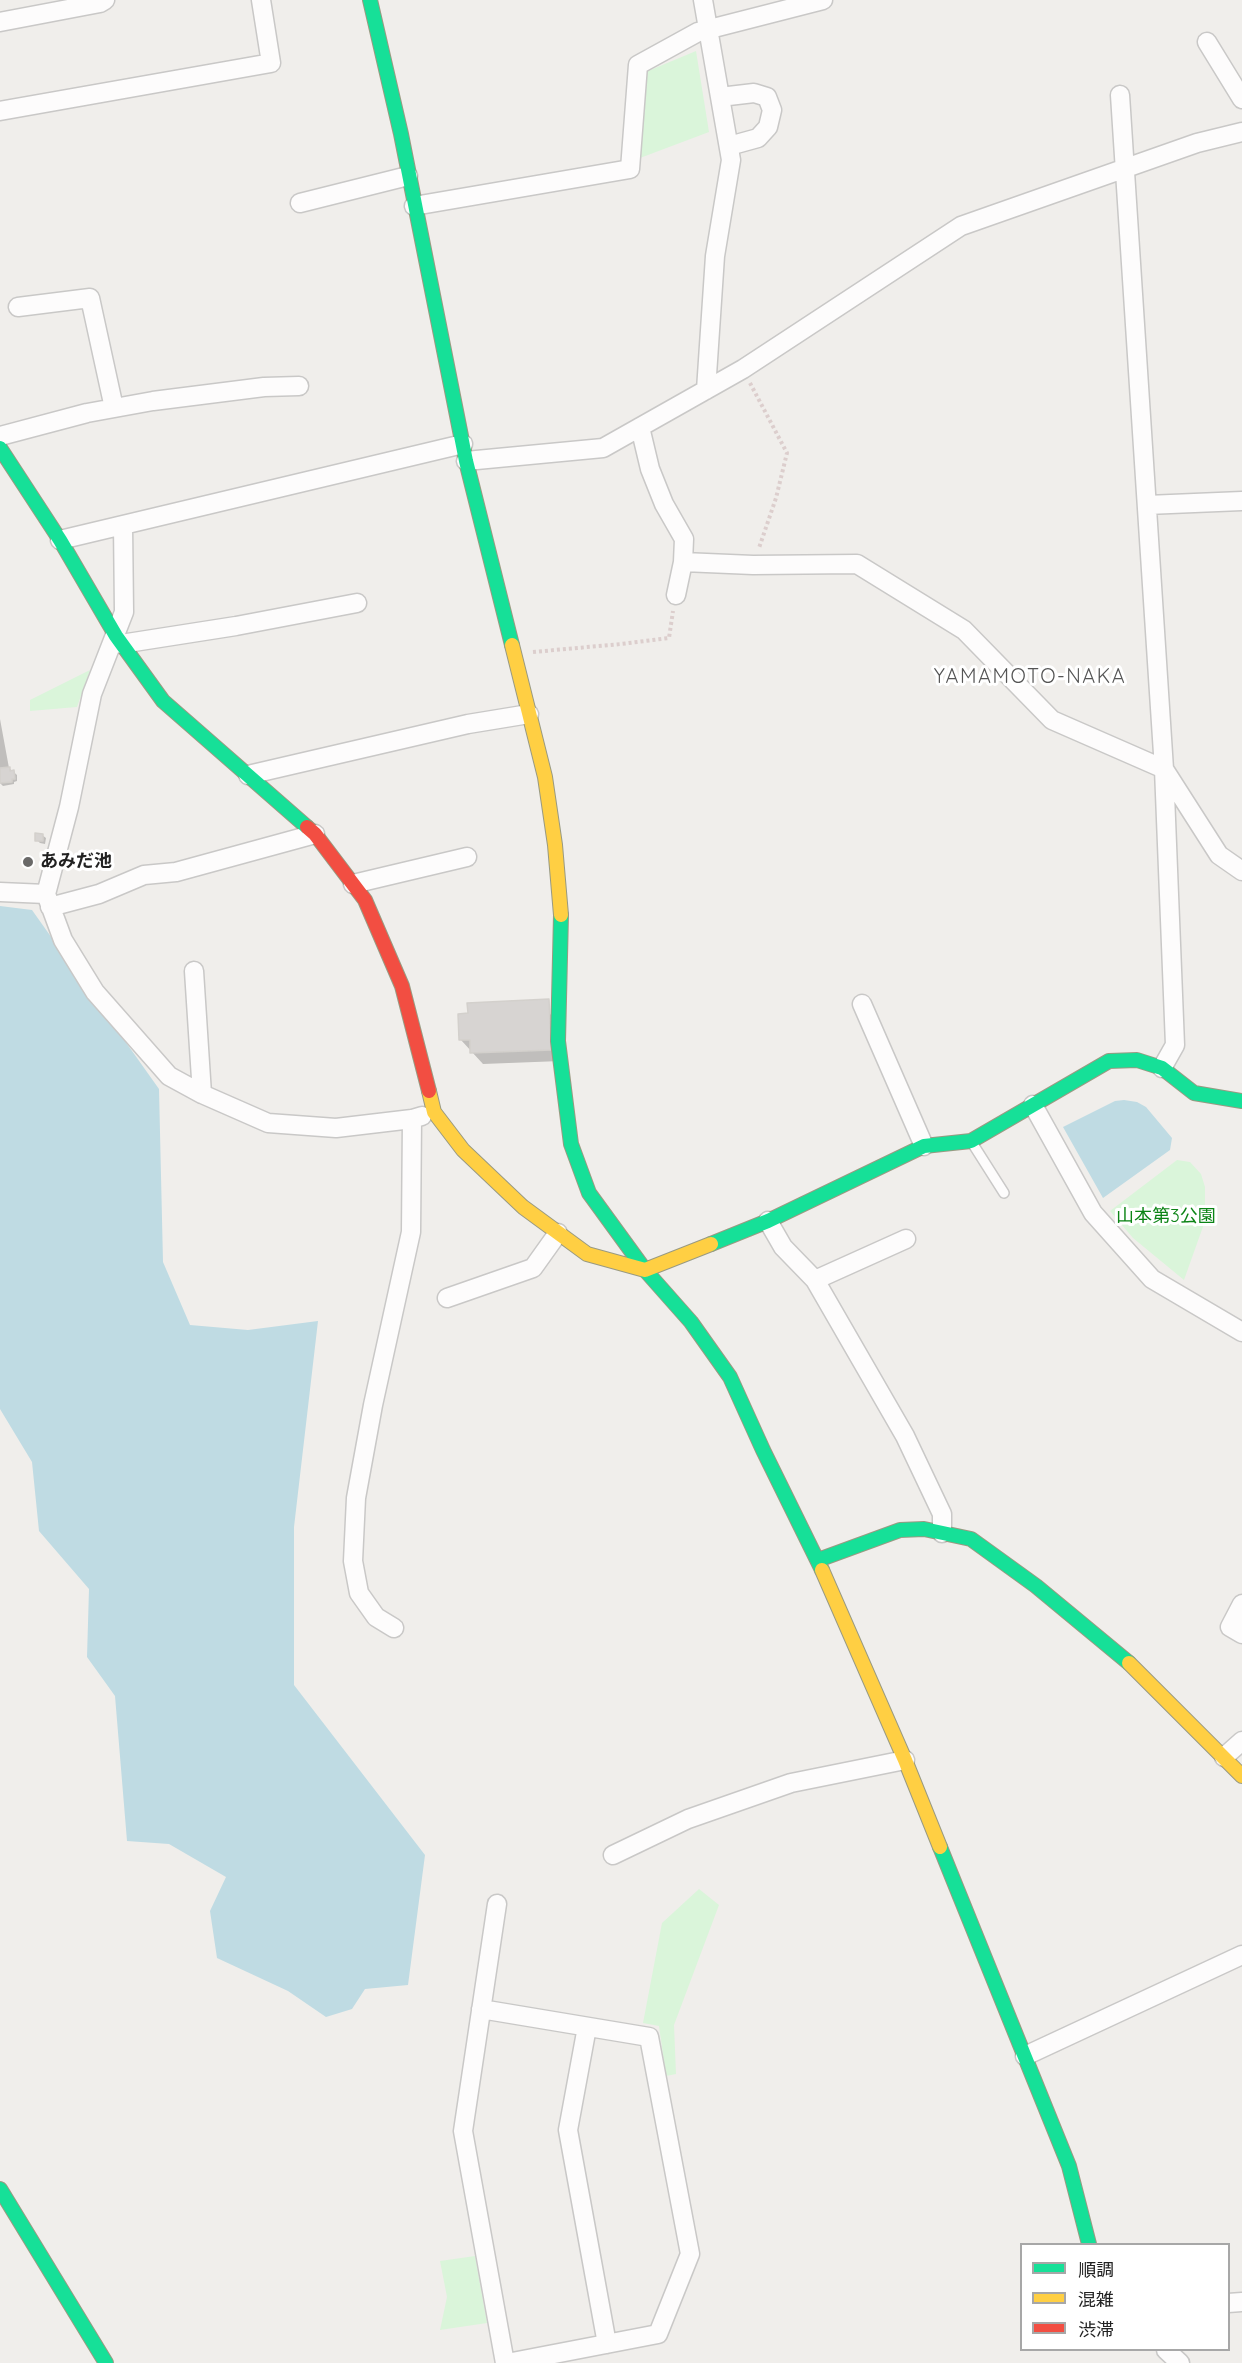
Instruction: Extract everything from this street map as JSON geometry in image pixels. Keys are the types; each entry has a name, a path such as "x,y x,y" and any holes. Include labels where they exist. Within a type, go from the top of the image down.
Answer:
{"street":[{"path":"1,19 100,3 105,0"},
{"path":"0,111 271,63 261,0"},
{"path":"369,0 465,452 545,777 555,845 561,916 558,1041 571,1144 589,1193 645,1270 691,1322 730,1377 763,1450 818,1560 905,1760 1069,2166 1089,2243"},
{"path":"703,0 731,160 715,256 706,390"},
{"path":"414,206 630,169 638,65 698,32 823,0"},
{"path":"1207,42 1242,99"},
{"path":"720,97 754,93 767,97 772,110 768,127 758,138 729,146"},
{"path":"1120,96 1164,769 1175,1045 1162,1068"},
{"path":"60,540 465,452 603,448 743,369 961,226 1197,143 1242,132"},
{"path":"300,203 408,176"},
{"path":"18,307 90,298 114,408"},
{"path":"0,436 114,408 264,387 299,386"},
{"path":"640,427 650,469 664,504 684,539 683,562 676,595"},
{"path":"0,448 60,540 118,640 163,701 315,834 365,900 402,986 434,1112 463,1150 523,1207 587,1254 645,1270 768,1221 924,1146 971,1141 1109,1061 1137,1060 1162,1068 1194,1093 1242,1101"},
{"path":"1147,505 1242,501"},
{"path":"123,525 124,612 118,640 92,694 48,900 63,940 95,992 169,1076 202,1094 268,1123 336,1128 412,1119 434,1112"},
{"path":"683,562 753,565 857,564 964,630 1052,720 1164,769 1218,855 1242,871"},
{"path":"118,640 236,626 357,603"},
{"path":"248,775 468,724 529,714"},
{"path":"0,892 48,900 99,894 144,875 176,872 315,834"},
{"path":"353,884 467,857"},
{"path":"194,970 202,1094"},
{"path":"862,1004 924,1146"},
{"path":"1033,1105 1093,1213 1152,1279 1242,1332"},
{"path":"394,1628 376,1617 359,1593 353,1561 356,1498 373,1405 411,1232 412,1119"},
{"path":"768,1221 783,1247 814,1280 905,1436 942,1515 942,1533"},
{"path":"447,1298 533,1268 558,1233"},
{"path":"814,1280 906,1239"},
{"path":"818,1560 900,1530 924,1529 971,1539 1036,1586 1138,1670 1242,1776"},
{"path":"1242,1604 1230,1627 1242,1634"},
{"path":"1224,1757 1242,1741"},
{"path":"613,1855 688,1819 792,1783 905,1760"},
{"path":"481,2009 649,2037 690,2254 658,2334 506,2363 463,2131 481,2009 497,1904"},
{"path":"1025,2056 1242,1955"},
{"path":"587,2027 568,2130 607,2344"},
{"path":"0,2189 106,2363"},
{"path":"1168,2351 1180,2363"}],"lane":[{"path":"971,1141 1004,1193"}],"path":[{"path":"743,369 787,453 776,498 753,565"},
{"path":"513,653 669,638 676,595"}],"green space":[{"path":"696,51 709,132 640,158 643,82 648,71"},
{"path":"90,670 77,707 30,711 30,700"},
{"name":"山本第3公園","path":"1177,1160 1190,1162 1201,1174 1205,1187 1205,1221 1184,1280 1133,1238 1110,1211"},
{"path":"699,1889 719,1905 674,2025 676,2074 666,2076 659,2026 643,2023 662,1923"},
{"path":"475,2256 487,2323 440,2330 447,2297 440,2261"}],"water":[{"path":"0,906 32,910 159,1089 163,1262 190,1325 248,1330 318,1321 294,1527 294,1685 425,1855 408,1985 365,1989 352,2009 326,2017 288,1991 217,1958 210,1911 226,1877 169,1844 127,1841 115,1696 87,1657 89,1589 39,1531 32,1462 0,1409"},
{"path":"1115,1101 1137,1102 1146,1107 1172,1138 1170,1150 1103,1198 1063,1127"}],"building":[{"path":"10,767 10,771 14,770 15,779 12,779 12,782 0,783 0,768"},
{"path":"35,833 43,834 43,841 35,841"},
{"path":"549,999 551,1050 470,1053 470,1040 459,1040 458,1014 468,1013 467,1003"}],"traffic: fast":[{"path":"370,0 401,134 466,461 512,645"},
{"path":"0,448 60,540 116,636 163,701 307,827"},
{"path":"561,915 558,1041 571,1144 589,1193 645,1270 691,1322 730,1377 822,1570"},
{"path":"711,1244 768,1221 924,1146 971,1141 1109,1061 1137,1060 1162,1068 1194,1093 1242,1101"},
{"path":"818,1560 900,1530 924,1529 971,1539 1036,1586 1129,1663"},
{"path":"940,1847 1069,2166 1089,2243"},
{"path":"0,2189 106,2363"}],"traffic: slow":[{"path":"512,645 545,777 555,845 561,915"},
{"path":"429,1091 434,1112 463,1150 523,1207 587,1254 645,1270 711,1244"},
{"path":"822,1570 905,1760 940,1847"},
{"path":"1129,1663 1242,1776"}],"traffic: jam":[{"path":"307,827 315,834 365,900 402,986 429,1091"}],"place":[{"name":"あみだ池","path":"28,862"}],"district":[{"name":"YAMAMOTO-NAKA","path":"1030,677"}]}
